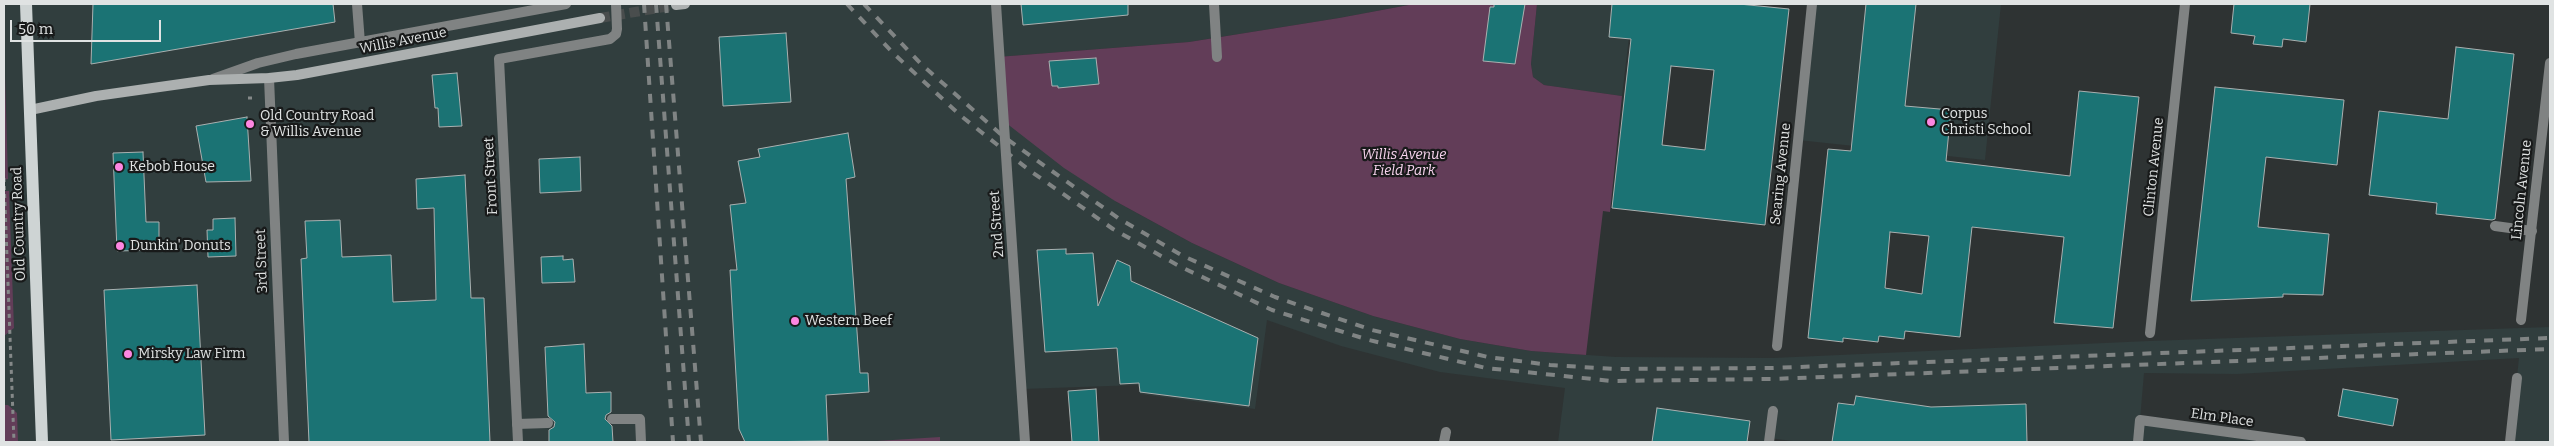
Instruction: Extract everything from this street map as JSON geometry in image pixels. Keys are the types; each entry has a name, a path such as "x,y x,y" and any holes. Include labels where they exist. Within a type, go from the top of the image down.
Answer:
{"main road":[{"name":"Old Country Road","path":"26,4 42,442"},
{"name":"Willis Avenue","path":"30,110 96,96 209,80 269,78 600,18"}],"street":[{"path":"357,4 360,43"},
{"name":"Willis Avenue","path":"209,80 258,63 566,4"},
{"name":"Front Street","path":"518,442 499,59 610,39 616,34 617,29 616,4"},
{"name":"2nd Street","path":"996,4 1025,442"},
{"path":"1214,4 1217,57"},
{"name":"Searing Avenue","path":"1777,346 1812,4"},
{"name":"Clinton Avenue","path":"2150,333 2186,4"},
{"name":"Lincoln Avenue","path":"2522,320 2550,62"},
{"name":"3rd Street","path":"269,78 284,442"},
{"path":"2494,226 2532,231"},
{"path":"2510,442 2518,378"},
{"path":"1769,442 1773,411"},
{"path":"612,419 640,419 641,442"},
{"name":"Elm Place","path":"2138,442 2140,420 2301,442"},
{"path":"517,424 548,423"}],"path":[{"path":"248,98 254,98"},
{"path":"4,178 14,442"}],"shaded area":[{"path":"4,4 1414,4 1189,42 997,57 1115,201 1192,243 1279,283 1373,316 1460,339 1531,351 1616,357 1773,358 2149,341 2550,327 2550,442 2510,442 2519,358 2237,374 2144,373 2140,420 2301,442 1800,442 1769,438 1768,442 1558,442 1565,388 1440,372 1341,346 1267,320 1255,409 1140,394 1138,385 1022,389 1025,442 4,442"},
{"path":"1537,4 1633,4 1622,96 1544,85 1533,77 1531,64"},
{"path":"1786,4 2001,4 1985,160 1798,140 1812,6"}],"green space":[{"name":"Willis Avenue Field Park","path":"1414,4 1537,4 1531,64 1533,77 1544,85 1622,96 1610,212 1603,211 1586,355 1531,351 1460,339 1373,316 1279,283 1192,243 1115,201 1064,168 1001,119 997,57 1189,42"},
{"path":"4,41 8,179 4,180"},
{"path":"4,191 9,191 14,328 4,336"},
{"path":"4,405 8,405 17,413 18,442 4,442"},
{"path":"940,437 940,442 861,442"}],"building":[{"path":"93,4 333,4 335,22 91,64"},
{"path":"1021,4 1128,4 1128,15 1023,25"},
{"path":"1494,4 1525,4 1515,64 1483,61 1490,7 1494,7"},
{"path":"1612,4 1739,4 1789,9 1765,225 1612,208 1631,39 1609,37","holes":["1671,66 1714,70 1705,150 1662,145"]},
{"path":"1866,4 1916,4 1905,106 1951,110 1946,161 2070,176 2079,91 2139,97 2113,328 2054,323 2064,237 1972,227 1960,337 1905,331 1904,339 1879,336 1878,342 1843,338 1843,342 1808,338 1828,149 1851,151","holes":["1890,232 1929,236 1922,294 1885,288"]},
{"path":"2234,4 2310,4 2306,42 2283,39 2282,47 2253,44 2255,36 2231,33"},
{"path":"786,33 791,102 723,106 719,37"},
{"path":"2456,47 2514,54 2495,219 2492,220 2436,214 2437,203 2369,195 2379,111 2448,119"},
{"path":"1096,58 1099,84 1058,88 1058,86 1052,86 1049,61"},
{"path":"457,73 462,126 439,127 438,108 435,108 432,75"},
{"path":"2215,87 2344,100 2337,165 2266,157 2258,227 2329,234 2323,295 2283,294 2283,297 2191,301"},
{"path":"247,117 251,181 206,182 196,126"},
{"name":"Western Beef","path":"848,133 855,177 846,179 860,373 868,373 869,392 826,395 828,441 745,442 739,429 730,270 737,270 730,205 746,203 738,161 760,157 758,149"},
{"path":"143,152 146,222 159,222 159,250 117,251 113,153"},
{"path":"580,157 581,191 540,193 539,159"},
{"path":"465,175 471,298 484,298 490,442 309,442 301,259 307,258 305,221 340,220 342,257 391,255 393,302 436,300 434,208 417,209 416,179"},
{"path":"235,218 236,256 208,257 207,230 213,230 213,219"},
{"path":"1066,249 1066,254 1093,253 1098,306 1117,260 1130,266 1131,281 1258,338 1249,406 1140,392 1139,383 1120,384 1117,348 1045,352 1037,250"},
{"path":"563,256 563,260 573,259 575,282 542,283 541,257"},
{"path":"197,285 205,435 111,440 104,290"},
{"path":"584,344 586,393 611,392 611,412 606,415 605,419 612,426 613,442 549,442 549,430 554,427 555,422 548,416 545,347"},
{"path":"1096,389 1099,442 1072,442 1068,391"},
{"path":"2343,389 2398,399 2393,426 2338,416"},
{"path":"1856,396 1931,407 2026,404 2027,442 1832,442 1838,403 1854,405"},
{"path":"1657,408 1750,421 1747,442 1652,442"}],"tunnel":[{"path":"600,18 676,5"}],"railway":[{"path":"644,4 673,442"},
{"path":"656,4 689,442"},
{"path":"666,4 701,442"},
{"path":"847,4 893,53 961,116 1029,170 1113,229 1179,266 1272,310 1369,340 1486,368 1612,381 1771,379 2550,349"},
{"path":"864,4 921,64 1004,137 1118,218 1183,256 1275,297 1372,330 1488,357 1550,365 1614,369 1772,368 2550,338"}],"place":[{"name":"Corpus Christi School","path":"1931,122"},
{"name":"Old Country Road & Willis Avenue","path":"250,124"},
{"name":"Kebob House","path":"119,167"},
{"name":"Dunkin' Donuts","path":"120,246"},
{"name":"Western Beef","path":"795,321"},
{"name":"Mirsky Law Firm","path":"128,354"}]}
